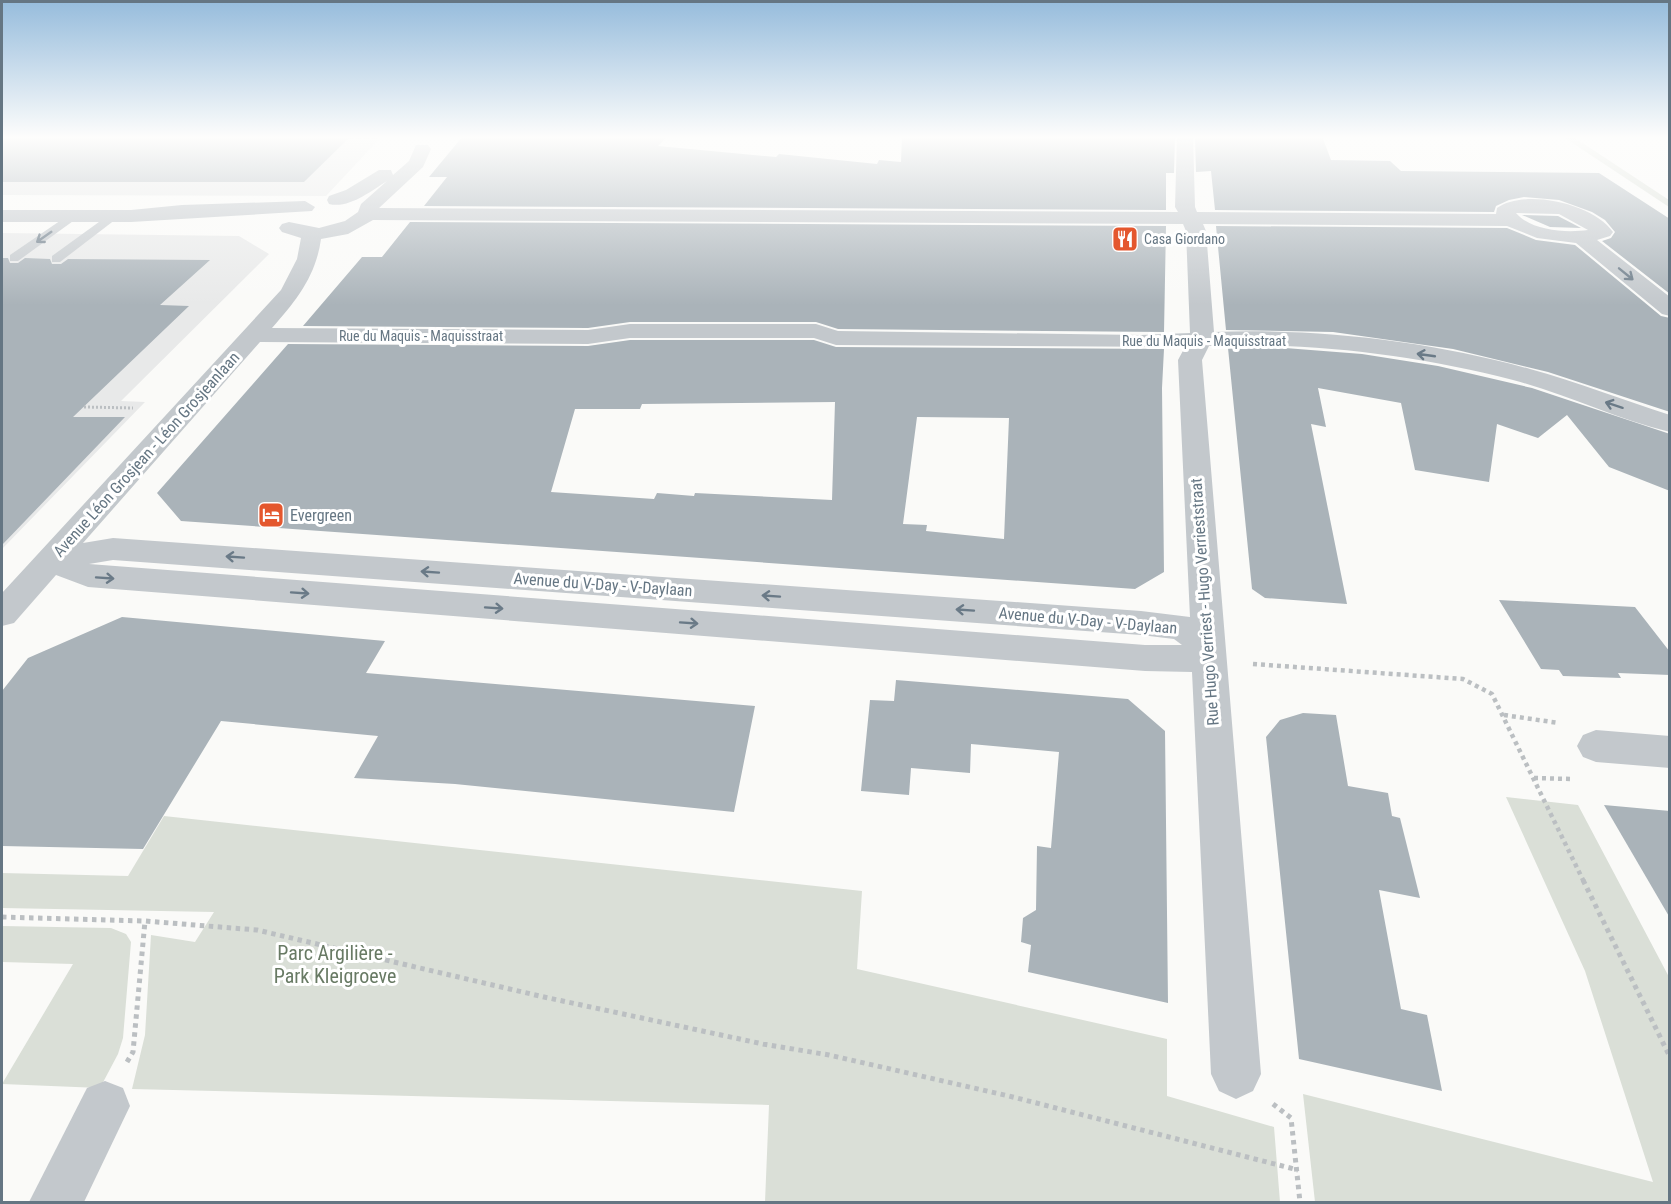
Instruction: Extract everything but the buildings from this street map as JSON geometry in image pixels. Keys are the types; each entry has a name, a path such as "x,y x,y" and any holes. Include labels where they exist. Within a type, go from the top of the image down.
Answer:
{"street":[{"name":"Avenue Léon Grosjean - Léon Grosjeanlaan","path":"123,216 182,211 305,207 336,200 354,192"},
{"name":"Avenue Léon Grosjean - Léon Grosjeanlaan","path":"291,293 308,284 363,215 387,192"},
{"name":"Rue Hugo Verriest - Hugo Verrieststraat","path":"1185,192 1185,207 1197,231 1203,321 1201,339 1190,360 1206,644 1236,1074"},
{"name":"Avenue Léon Grosjean - Léon Grosjeanlaan","path":"336,200 359,202 363,215"},
{"path":"287,224 290,215 305,207"},
{"path":"1511,207 1564,207 1580,213 1603,232 1583,239 1550,235 1524,227 1511,219 1504,212 1511,207"},
{"path":"363,215 1511,219"},
{"name":"Avenue Léon Grosjean - Léon Grosjeanlaan","path":"307,233 327,232 363,215"},
{"path":"2,216 123,216 167,221 287,224 293,230 307,233"},
{"name":"Avenue Léon Grosjean - Léon Grosjeanlaan","path":"2,614 291,293 308,259 311,237 307,233"},
{"path":"1583,239 1670,309"},
{"name":"Rue du Maquis - Maquisstraat","path":"253,335 588,337 620,345 815,345 836,338 1141,342 1238,338 1343,342 1458,360 1523,375 1670,423"},
{"name":"Avenue du V-Day - V-Daylaan","path":"50,560 88,576 1145,658 1188,660 1206,644"},
{"path":"1596,746 1670,752"},
{"path":"56,1203 105,1106"}],"lane":[{"path":"14,258 74,216"},
{"path":"56,259 123,216"}],"path":[{"path":"84,407 133,408"},
{"path":"1206,644 1255,665 1463,679 1492,694 1670,1057"},
{"path":"1504,715 1586,726 1596,746"},
{"path":"2,917 145,921 257,930 556,999 763,1044 829,1055 1009,1096 1298,1170"},
{"path":"105,1106 132,1052 145,921"},
{"path":"1236,1074 1291,1119 1300,1203"}],"shaded area":[{"path":"2,192 330,192 326,196 2,195"},
{"path":"2,233 239,236 269,254 121,401 145,402 2,549"}],"green space":[{"path":"1647,192 1657,192 1669,200 1669,207"},
{"path":"1506,797 1578,805 1669,977 1669,1202 1315,1202 1303,1094 1653,1182 1585,971"},
{"name":"Parc Argilière - Park Kleigroeve","path":"164,816 862,891 857,969 1167,1039 1167,1096 1274,1127 1280,1202 765,1202 769,1105 132,1089 145,1035 151,935 195,942 214,912 2,908 2,873 128,876"},
{"path":"2,926 111,928 126,934 131,942 123,1038 118,1054 100,1088 2,1084 73,964 2,962"}],"place":[{"name":"Casa Giordano","path":"1125,239"},
{"name":"Evergreen","path":"271,515"}]}
